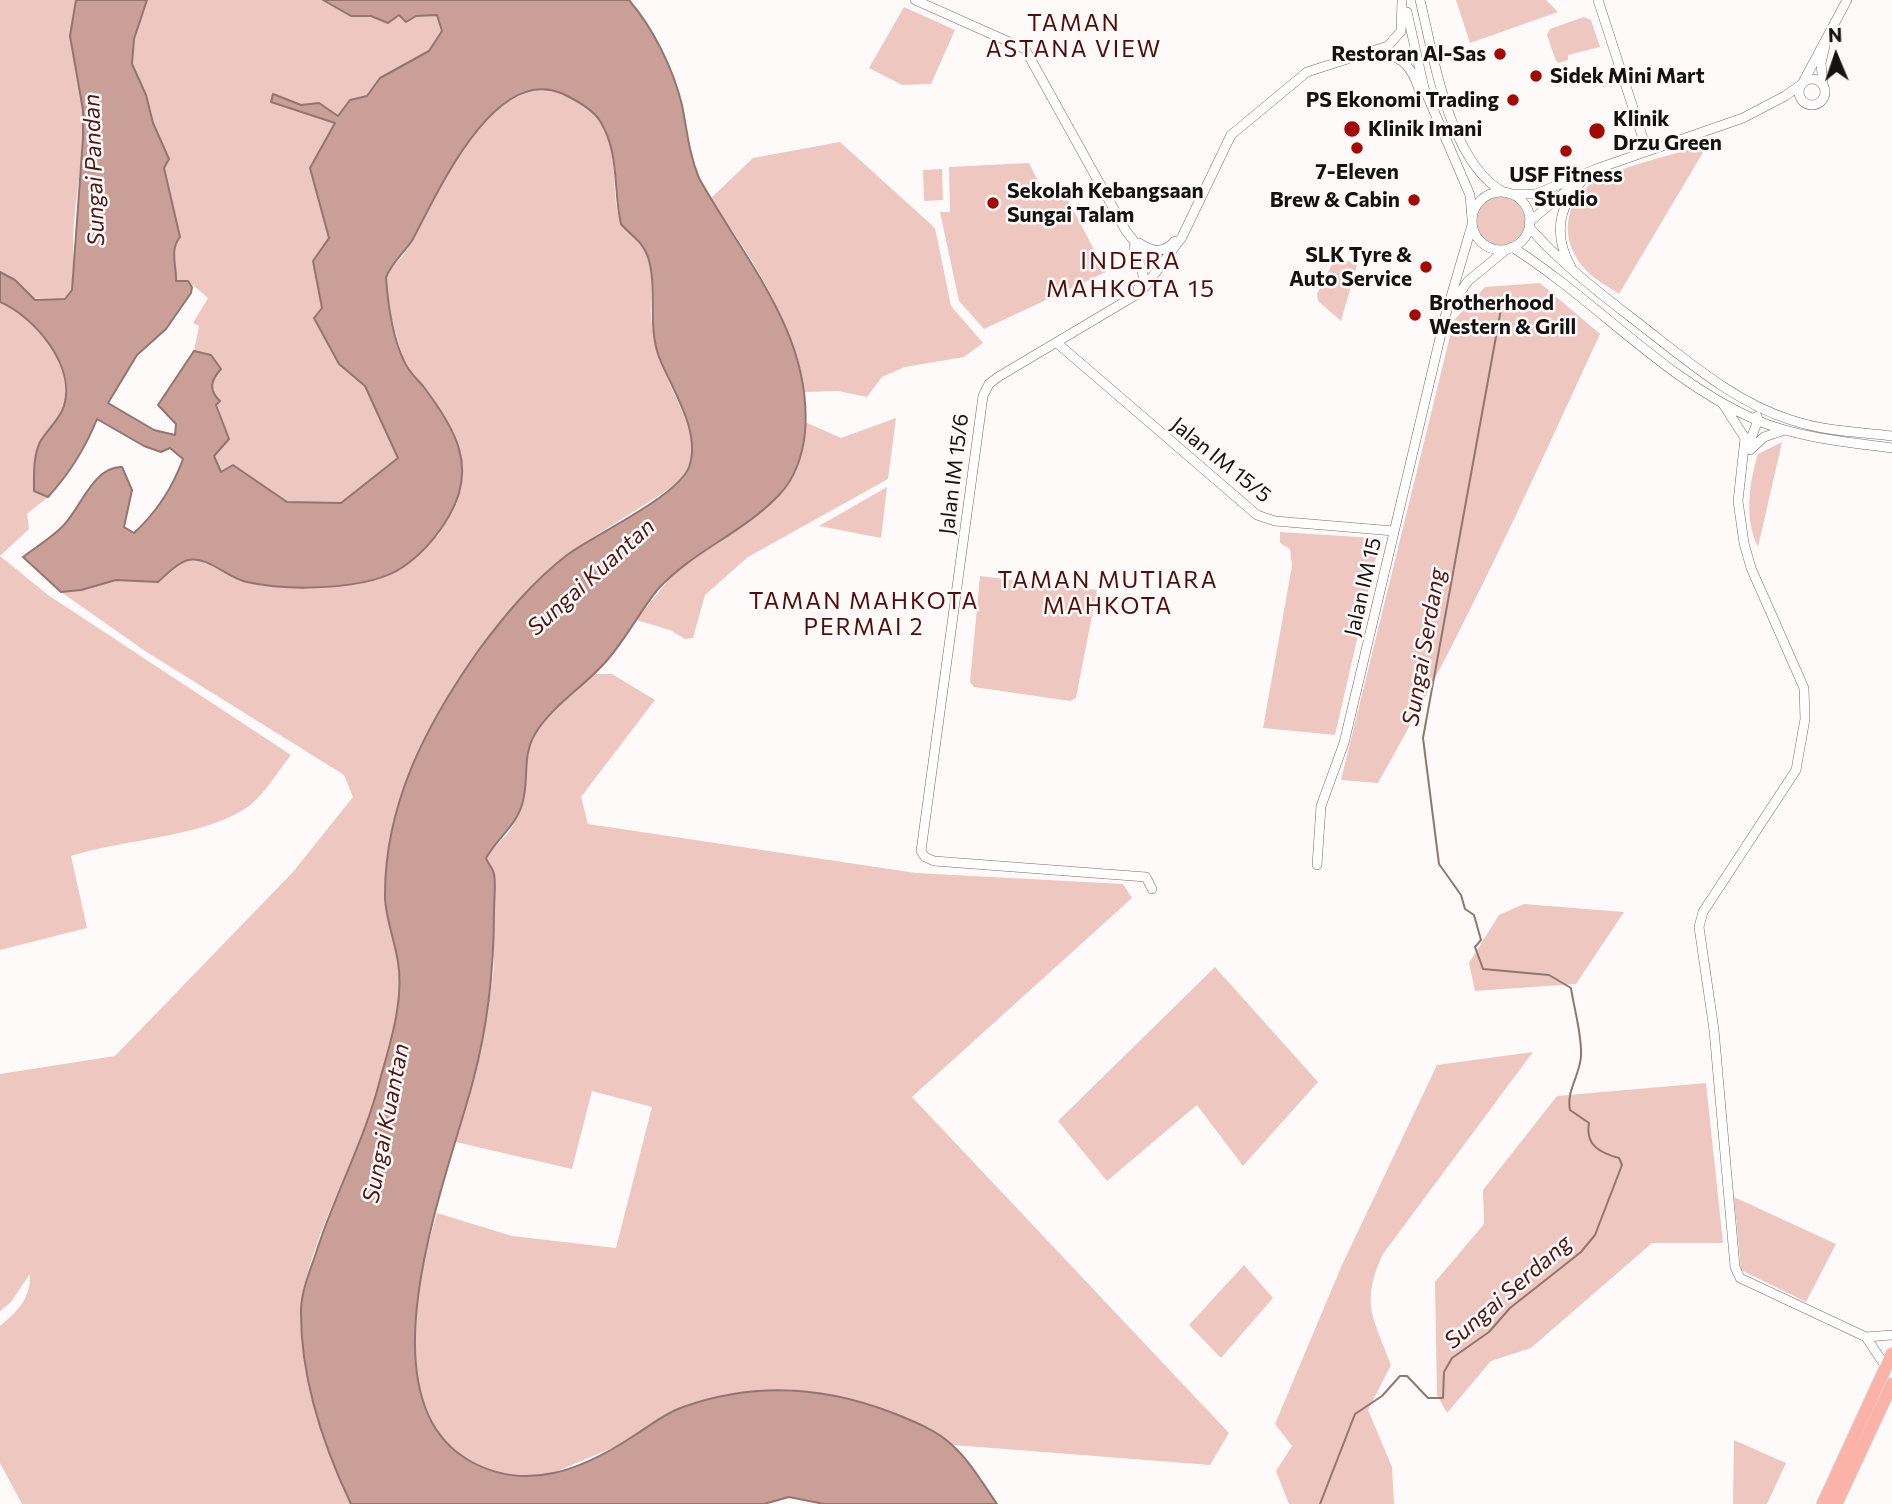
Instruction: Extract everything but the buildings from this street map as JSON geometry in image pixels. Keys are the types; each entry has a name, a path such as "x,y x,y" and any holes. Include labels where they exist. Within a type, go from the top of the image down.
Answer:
{"highway":[{"path":"1823,1504 1892,1354"},
{"path":"1836,1504 1892,1384"}],"street":[{"path":"915,0 1025,49 1131,238 1145,255 1162,267"},
{"path":"1403,0 1424,88 1470,195 1472,222 1482,243 1496,249 1510,248 1541,265 1654,357 1723,404 1758,421 1786,430 1835,441 1892,448"},
{"name":"Jalan IM 15/6","path":"1152,888 1146,877 934,861 925,858 920,847 983,396 989,384 998,377 1141,292 1162,267 1187,226 1219,155 1234,131 1307,72 1388,46 1398,36 1403,20 1403,0"},
{"path":"1420,0 1443,95 1479,174 1526,207 1529,225 1576,275 1713,380 1763,410 1793,421 1829,429 1892,436"},
{"path":"1598,0 1647,151"},
{"path":"1809,106 1799,96 1802,83 1847,0"},
{"path":"1472,222 1481,200 1490,194 1536,194 1596,169 1724,125 1768,106 1788,100 1809,106 1822,102 1825,94 1821,68 1826,41"},
{"name":"Jalan IM 15/6","path":"1359,57 1391,55 1406,62 1442,134"},
{"path":"1768,106 1802,83 1814,79 1824,86"},
{"path":"1576,275 1560,247 1559,225 1571,193 1596,169"},
{"path":"1510,248 1524,237 1529,225 1586,173"},
{"name":"Jalan IM 15","path":"1317,865 1321,806 1345,743 1445,317 1472,222"},
{"path":"1131,238 1154,251 1165,250 1187,226"},
{"path":"1119,307 1144,278 1131,238"},
{"name":"Jalan IM 15","path":"1445,317 1468,281 1510,248"},
{"name":"Jalan IM 15/5","path":"1057,343 1257,515 1275,521 1394,531"},
{"path":"1739,396 1755,411 1758,421 1744,457"},
{"path":"1723,404 1745,438 1738,501 1744,544 1751,568 1804,688 1805,719 1796,770 1703,912 1699,927 1714,1030 1734,1262 1740,1278 1866,1337 1892,1335"},
{"path":"1744,457 1765,437 1786,430"},
{"path":"1866,1337 1886,1367"}],"shaded area":[{"path":"0,0 76,0 72,44 82,96 83,128 73,242 74,280 65,299 30,298 8,275 0,272"},
{"path":"147,0 323,0 351,16 371,16 388,23 400,15 437,15 442,31 429,51 380,78 367,96 350,100 338,116 319,103 301,105 274,94 271,101 335,123 310,168 330,238 313,261 322,309 339,364 365,386 398,459 341,503 287,502 233,465 221,473 214,456 220,412 211,387 211,355 194,351 199,326 193,323 208,298 188,281 176,281 174,253 180,237 164,168 169,159 132,64 134,39"},
{"path":"1456,0 1546,0 1558,12 1470,43"},
{"path":"904,7 955,30 931,84 902,85 869,68"},
{"path":"1584,17 1591,20 1600,47 1568,55 1568,60 1559,63 1547,35 1550,29"},
{"path":"542,89 558,92 580,103 593,113 605,130 612,154 616,205 621,223 642,246 649,259 653,332 662,365 690,433 691,457 685,472 673,486 566,556 544,574 524,596 476,656 439,713 411,772 400,804 392,837 386,884 399,977 396,1016 376,1096 321,1234 302,1302 305,1360 313,1402 326,1443 351,1504 22,1504 0,1463 0,1326 26,1297 30,1274 11,1302 0,1311 0,1074 115,1056 293,872 353,797 344,775 145,651 61,592 81,590 116,580 158,582 187,560 203,561 244,582 284,586 328,585 438,536 457,503 460,448 436,406 404,362 390,313 386,278 408,248 445,176 477,130 496,111 518,97"},
{"path":"840,142 935,228 951,306 983,343 964,357 905,367 882,377 867,397 838,391 804,392 791,340 769,290 710,199 753,158"},
{"path":"1708,144 1619,294 1588,272 1576,257 1568,234 1571,210 1584,190 1595,181 1618,171"},
{"path":"1029,163 1042,189 1060,185 1106,272 984,329 959,301 940,212 950,212 949,167"},
{"path":"942,169 943,200 924,201 923,170"},
{"path":"1501,197 1518,204 1525,221 1518,238 1501,245 1484,238 1477,221 1484,204"},
{"path":"1336,256 1357,265 1341,321 1318,301 1317,294"},
{"path":"1540,283 1600,334 1466,617 1378,783 1341,780 1454,320 1485,287"},
{"path":"0,302 26,319 50,345 64,375 66,391 62,411 40,442 35,460 34,491 48,497 27,514 29,529 0,556"},
{"path":"896,418 888,479 748,557 705,595 693,638 685,639 670,630 636,620 675,572 740,528 803,447 805,422 841,438"},
{"path":"1782,442 1758,547 1749,513 1755,465 1758,454"},
{"path":"887,487 881,538 819,526"},
{"path":"1280,532 1374,538 1379,544 1335,735 1263,728 1292,566 1290,549 1280,543"},
{"path":"0,556 48,595 291,755 255,801 231,816 188,831 71,856 87,928 0,950"},
{"path":"980,576 1097,590 1076,698 1070,701 974,687 970,682"},
{"path":"594,674 612,674 655,700 581,797 588,824 916,873 1123,884 1132,898 912,1097 1229,1433 1210,1465 953,1445 914,1422 869,1404 791,1389 736,1393 684,1406 617,1446 548,1475 511,1478 494,1473 456,1453 441,1438 421,1397 415,1362 421,1270 437,1213 512,1236 616,1248 652,1107 592,1091 572,1169 456,1142 481,1049 494,969 494,873 486,858 508,833 515,820 521,802 527,756 537,731 554,710"},
{"path":"1524,904 1624,912 1576,984 1475,991 1469,963 1499,915"},
{"path":"1215,967 1318,1082 1243,1166 1197,1105 1107,1181 1058,1121"},
{"path":"1533,1052 1383,1254 1376,1271 1372,1285 1372,1310 1391,1365 1368,1410 1392,1467 1394,1504 1289,1504 1276,1471 1292,1446 1275,1424 1342,1265 1437,1065"},
{"path":"1706,1083 1723,1243 1652,1243 1531,1348 1491,1361 1447,1413 1437,1395 1435,1282 1484,1224 1483,1190 1557,1096"},
{"path":"1734,1197 1836,1244 1806,1302 1741,1270"},
{"path":"1244,1265 1273,1298 1221,1358 1189,1325"},
{"path":"1734,1440 1786,1463 1767,1504 1733,1504"}],"water":[{"path":"76,0 147,0 134,39 132,64 169,159 164,168 180,237 174,253 176,281 188,281 192,287 191,293 166,329 137,355 108,403 154,430 175,435 176,424 158,405 194,351 211,355 221,369 213,381 212,389 220,401 216,405 229,439 214,456 221,472 233,465 287,502 341,503 398,458 365,386 339,364 314,318 322,308 313,261 329,238 310,168 335,123 271,102 273,94 301,105 319,103 338,116 350,100 367,96 380,78 429,51 442,31 437,15 416,16 406,22 399,15 388,23 371,16 351,16 323,0 629,0 646,23 661,49 678,91 699,178 772,298 787,330 798,362 805,396 804,440 794,474 785,489 750,520 687,564 658,589 609,658 551,713 531,742 520,810 486,858 495,883 489,997 473,1081 432,1225 420,1282 415,1338 419,1388 437,1430 470,1461 491,1470 534,1476 555,1473 596,1458 670,1412 709,1399 788,1390 841,1397 893,1413 939,1435 965,1458 997,1504 824,1504 789,1497 764,1504 351,1504 315,1409 304,1360 301,1309 305,1287 324,1231 375,1099 395,1020 399,976 385,898 387,864 400,798 425,737 441,708 498,625 554,565 653,502 681,479 689,467 691,439 683,410 655,345 648,257 639,242 621,224 611,146 606,133 597,116 582,104 561,93 536,90 513,98 491,115 471,139 452,166 413,239 386,278 391,320 400,351 408,368 445,417 459,448 462,464 458,498 429,544 410,562 388,575 349,585 305,588 264,585 240,580 203,561 188,560 172,569 158,582 116,580 81,590 61,592 23,557 62,527 95,481 112,469 122,467 132,490 124,527 134,533 163,499 183,459 170,448 161,452 144,446 97,419 76,460 56,488 48,497 34,491 34,466 40,442 64,406 64,375 58,359 39,331 13,309 0,302 0,272 15,280 35,300 65,299 72,290 83,138 83,110 70,36"}],"waterway":[{"name":"Sungai Serdang","path":"1320,1504 1355,1414 1382,1396 1400,1376 1407,1376 1428,1398 1443,1398 1444,1372 1452,1358 1489,1332 1510,1308 1581,1252 1595,1235 1622,1165 1619,1158 1595,1147 1589,1137 1589,1123 1570,1110 1570,1096 1581,1056 1571,988 1549,975 1483,969 1475,947 1481,940 1474,915 1465,909 1461,895 1439,864 1423,738 1503,298"}],"place":[{"name":"Restoran Al-Sas","path":"1500,54"},
{"name":"Sidek Mini Mart","path":"1536,76"},
{"name":"PS Ekonomi Trading","path":"1513,100"},
{"name":"Klinik Imani","path":"1352,129"},
{"name":"Klinik Drzu Green","path":"1597,131"},
{"name":"7-Eleven","path":"1357,148"},
{"name":"USF Fitness Studio","path":"1566,151"},
{"name":"Brew & Cabin","path":"1414,200"},
{"name":"Sekolah Kebangsaan Sungai Talam","path":"993,203"},
{"name":"SLK Tyre & Auto Service","path":"1426,267"},
{"name":"Brotherhood Western & Grill","path":"1415,315"}],"district":[{"name":"TAMAN ASTANA VIEW","path":"1074,36"},
{"name":"INDERA MAHKOTA 15","path":"1131,275"},
{"name":"TAMAN MUTIARA MAHKOTA","path":"1108,593"},
{"name":"TAMAN MAHKOTA PERMAI 2","path":"864,614"}],"water label":[{"name":"Sungai Pandan","path":"94,170"},
{"name":"Sungai Kuantan","path":"591,577"},
{"name":"Sungai Kuantan","path":"386,1123"}]}
